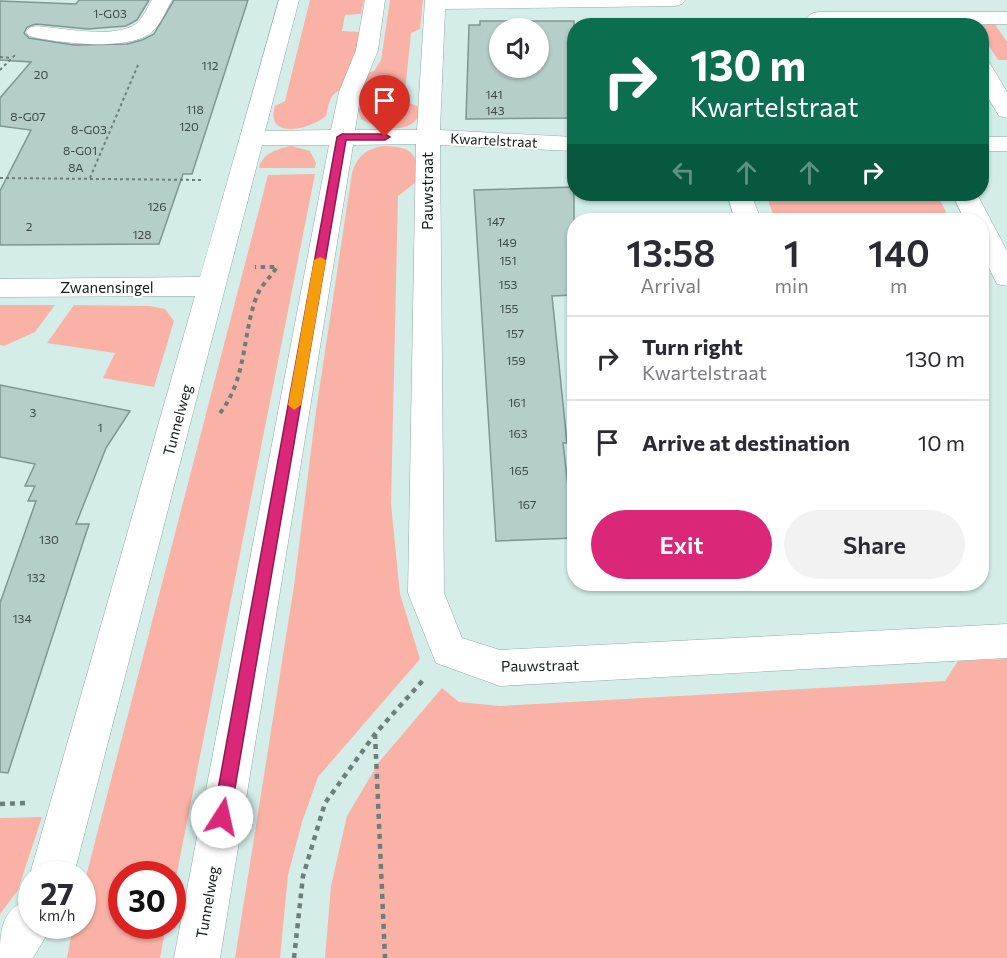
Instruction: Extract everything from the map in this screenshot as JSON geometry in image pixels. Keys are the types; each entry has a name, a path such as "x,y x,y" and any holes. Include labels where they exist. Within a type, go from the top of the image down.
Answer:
{"street":[{"path":"36,32 121,37 137,33 146,27 162,0"},
{"name":"Tunnelweg","path":"56,861 289,0"},
{"name":"Tunnelweg","path":"197,958 350,92 367,50 375,0"},
{"path":"428,137 435,1 675,0"},
{"path":"940,0 951,18"},
{"path":"989,19 1007,18"},
{"path":"989,81 1007,111"},
{"path":"253,138 342,137"},
{"name":"Kwartelstraat","path":"342,137 428,137 567,144"},
{"name":"Pauwstraat","path":"428,137 426,592 449,651 500,668 1007,641"},
{"path":"989,144 1007,144"},
{"path":"989,242 1007,277"},
{"name":"Zwanensingel","path":"0,288 213,286"}],"path":[{"path":"90,178 152,29 146,27"},
{"path":"0,57 11,58"},
{"path":"0,178 240,179"},
{"path":"294,958 303,876 325,802 375,734 449,651"},
{"path":"375,734 385,958"}],"shaded area":[{"path":"310,0 364,0 361,14 345,15 342,31 360,32 355,55 348,68 350,73 341,90 332,97 326,116 300,128 282,128 276,124 273,117 275,106 285,101"},
{"path":"390,0 423,0 420,29 411,33 404,101 419,107 419,115 415,122 401,128 384,127 367,122 361,119 358,111 363,95 359,91 367,73 374,71 381,60"},
{"path":"989,20 992,20 1007,42 1007,60 998,60 989,46"},
{"path":"291,146 310,151 316,163 315,168 259,168 267,155"},
{"path":"383,146 401,148 411,153 417,163 419,180 398,196 391,504 400,594 420,659 318,777 302,822 288,875 280,958 235,958 294,586 316,411 352,173 363,155"},
{"path":"315,174 179,861 108,861 108,939 164,939 160,958 67,958 71,939 96,939 96,861 90,861 268,175"},
{"path":"768,201 940,201 946,213 773,213"},
{"path":"0,305 55,305 35,332 4,346 0,345"},
{"path":"74,305 150,306 165,309 174,321 154,387 103,378 115,353 47,343"},
{"path":"1007,659 1007,958 325,958 331,886 347,816 379,762 442,688 459,702 500,706 945,681 958,661"},
{"path":"42,817 28,861 18,861 18,890 0,914 0,818"}],"building":[{"path":"79,0 149,0 137,20 126,26 88,29 36,24 27,27 24,33 29,38 74,45 127,44 154,34 174,0 248,0 192,174 183,174 159,244 0,245 0,191 31,130 0,126 0,98 31,62 0,60 0,1 76,4"},
{"path":"480,21 489,21 489,78 549,78 549,21 567,21 567,118 466,119 469,25 480,25"},
{"path":"567,187 567,201 574,201 574,213 567,213 567,295 552,296 567,443 563,443 567,478 567,538 496,541 474,190"},
{"path":"0,385 130,411 106,448 76,524 89,524 8,773 0,772 0,603 36,501 28,501 35,486 25,486 35,464 0,457"}],"slow traffic":[{"path":"294,405 320,260"}],"route":[{"path":"222,817 342,137 385,137"}]}
